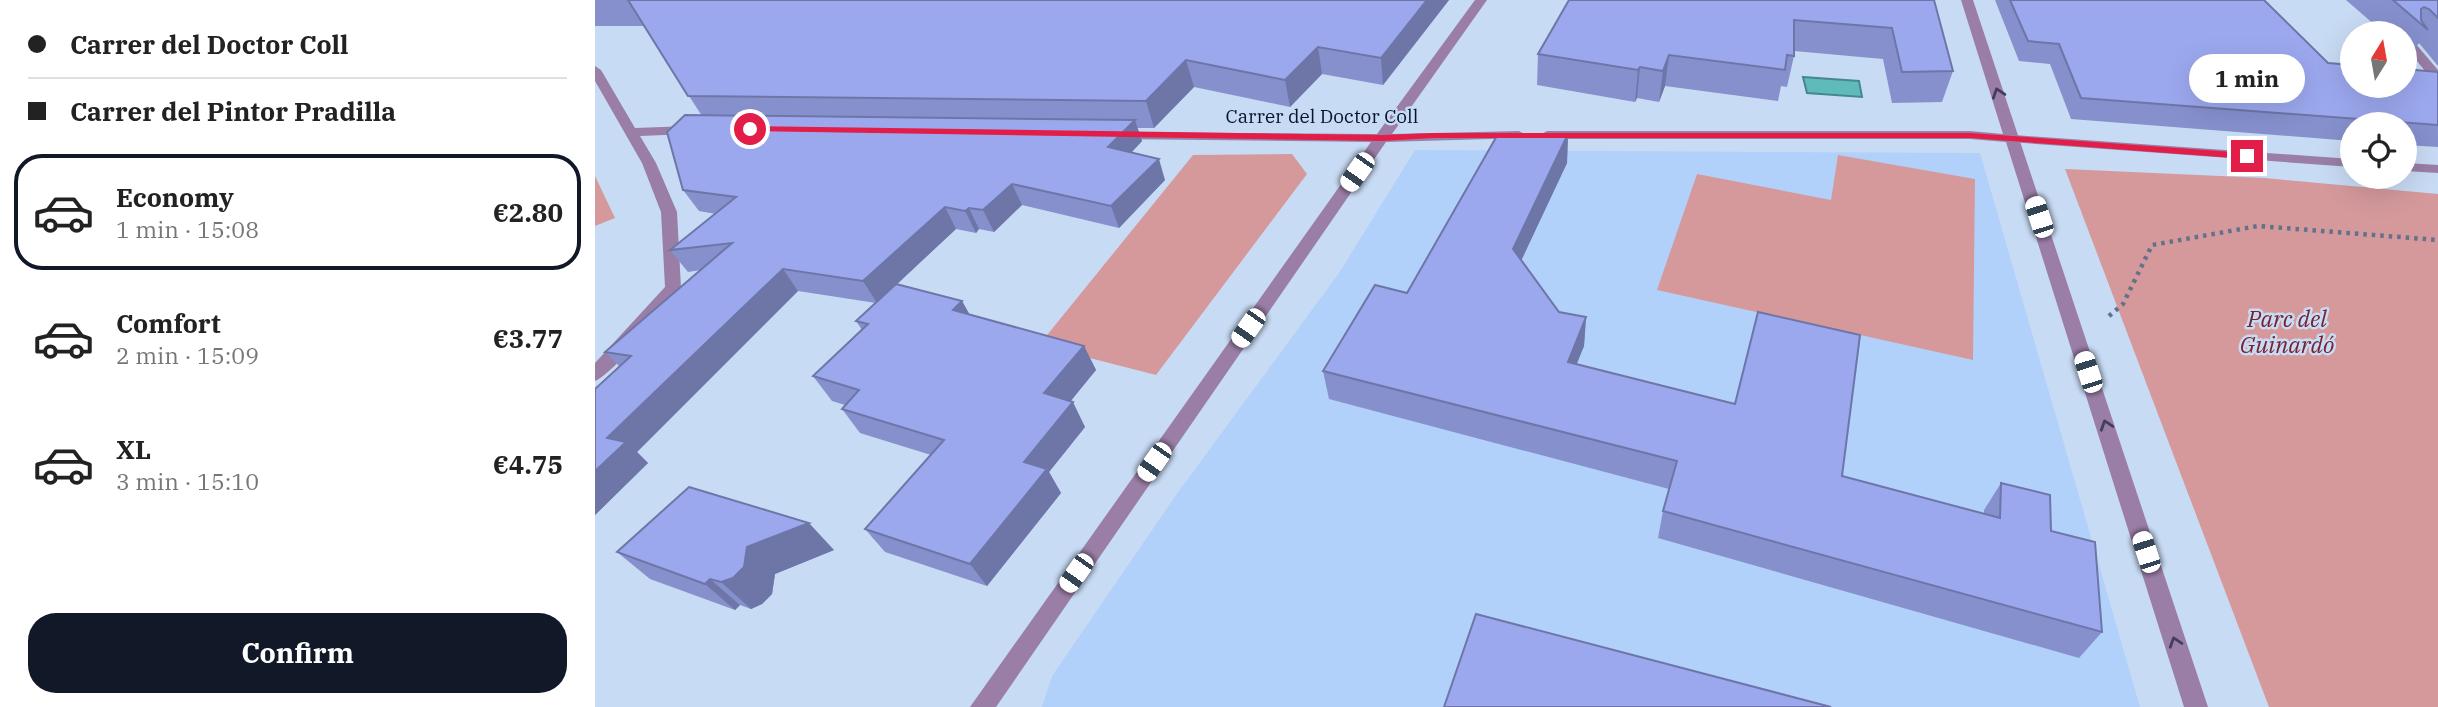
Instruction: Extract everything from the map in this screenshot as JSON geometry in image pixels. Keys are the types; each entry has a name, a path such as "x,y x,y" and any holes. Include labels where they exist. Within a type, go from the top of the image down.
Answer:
{"street":[{"path":"982,707 1481,0"},
{"path":"1967,0 2196,707"},
{"path":"2417,53 2438,78"},
{"path":"595,70 649,163 669,212 673,288 595,374"},
{"path":"630,132 709,129"},
{"name":"Carrer del Doctor Coll","path":"1097,134 1382,138 1433,135 1970,135 2340,162"},
{"path":"2417,168 2438,169"}],"path":[{"path":"2101,323 2123,304 2153,245 2258,226 2438,240"}],"shaded area":[{"path":"1803,77 1859,81 1862,97 1807,93"},
{"path":"1415,150 1980,153 2140,707 1042,707 1052,676 1176,495 1339,273"}],"green space":[{"path":"1292,154 1307,174 1156,375 1039,345 1193,155"},
{"path":"1838,155 1975,179 1973,360 1657,290 1697,174 1831,200"},
{"name":"Parc del Guinardó","path":"2065,169 2265,178 2340,185 2340,189 2384,189 2438,194 2438,707 2269,707"},
{"path":"595,176 615,218 595,226"}],"building":[{"path":"628,0 1427,0 1381,58 1318,47 1285,80 1186,60 1146,101 688,96"},
{"path":"1569,0 1934,0 1953,71 1902,72 1892,28 1794,20 1794,56 1787,55 1785,70 1669,55 1663,71 1640,67 1638,70 1538,54"},
{"path":"2010,0 2264,0 2328,63 2340,64 2340,98 2417,98 2417,70 2438,72 2438,125 2417,123 2417,112 2340,112 2340,118 2081,98 2059,44 2028,41"},
{"path":"2393,0 2438,0 2438,18 2429,9 2421,9 2421,20 2428,30"},
{"path":"685,115 1135,120 1108,147 1159,159 1111,206 1012,184 983,210 969,208 965,211 945,207 863,281 783,269 607,438 626,442 595,471 595,389 631,356 605,352 732,243 670,250 736,197 683,190 667,132"},
{"path":"1498,134 1568,134 1513,249 1559,312 1586,317 1568,362 1735,404 1758,312 1860,335 1842,476 2000,518 2001,483 2050,495 2051,531 2095,542 2102,632 1663,511 1677,461 1323,371 1375,285 1407,293"},
{"path":"896,284 962,301 953,310 1084,346 1044,393 1073,402 1024,462 1047,469 970,564 865,529 944,440 842,409 859,390 813,376 868,324 856,321"},
{"path":"689,487 809,523 747,547 744,567 733,578 721,582 710,579 705,584 617,552"},
{"path":"1476,614 1831,707 1444,707"}],"route":[{"path":"750,129 1382,138 1433,135 1970,135 2247,156"}]}
